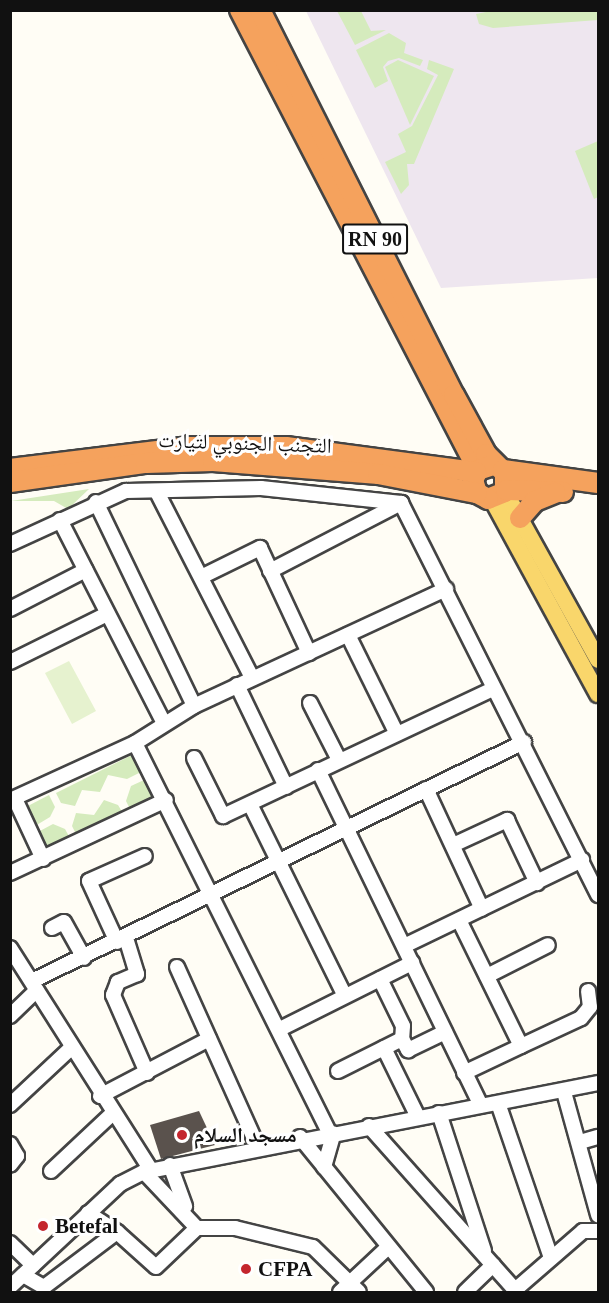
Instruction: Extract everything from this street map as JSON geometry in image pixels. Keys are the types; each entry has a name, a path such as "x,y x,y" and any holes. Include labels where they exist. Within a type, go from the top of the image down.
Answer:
{"highway":[{"name":"RN 90","path":"240,10 456,430 487,469"},
{"name":"RN 90","path":"260,10 487,469"},
{"path":"428,463 455,455 456,430"},
{"name":"التجنب الجنوبي لتيارت","path":"10,469 199,446 286,447 598,483"},
{"name":"التجنب الجنوبي لتيارت","path":"10,482 146,463 213,461 378,474 495,494 557,492 598,495"},
{"path":"487,469 495,494"},
{"path":"487,469 495,494"},
{"path":"520,518 535,501 557,492"}],"main road":[{"path":"495,494 520,518 598,660"},
{"path":"495,494 598,694"}],"street":[{"path":"10,544 96,502 126,491 158,494 261,488 400,503"},
{"path":"158,494 252,678"},
{"path":"96,502 194,705"},
{"path":"270,571 400,503"},
{"path":"400,503 446,589 491,690 524,742 598,895"},
{"path":"60,519 163,721"},
{"path":"201,578 260,548 309,653"},
{"path":"10,609 86,570"},
{"path":"43,859 13,800 135,743 163,721 194,705 446,589"},
{"path":"10,662 108,614"},
{"path":"348,635 397,734"},
{"path":"237,685 286,787"},
{"path":"194,758 223,816 491,690"},
{"path":"310,703 339,760"},
{"path":"10,1016 35,986 84,958 277,861 524,742"},
{"path":"135,743 215,894 332,1133 324,1167"},
{"path":"318,770 481,1106"},
{"path":"426,789 482,909"},
{"path":"10,873 166,800"},
{"path":"250,804 345,996"},
{"path":"453,845 507,820 537,883"},
{"path":"145,856 89,881 137,974 118,982 113,994 147,1073"},
{"path":"404,946 582,860"},
{"path":"459,920 521,1046"},
{"path":"52,928 64,922 84,958"},
{"path":"487,976 548,945"},
{"path":"12,955 35,986 100,1096 148,1171 197,1228"},
{"path":"280,1029 412,963"},
{"path":"177,967 258,1147"},
{"path":"380,979 403,1026 402,1040 408,1050 445,1032"},
{"path":"464,1073 581,1018 591,1007 588,991"},
{"path":"100,1096 209,1039"},
{"path":"338,1071 402,1040"},
{"path":"10,1105 71,1048"},
{"path":"384,1048 418,1117"},
{"path":"10,1287 120,1184 148,1171 170,1164 300,1137 564,1092 598,1083"},
{"path":"564,1092 580,1142 598,1215"},
{"path":"498,1103 551,1258"},
{"path":"51,1171 113,1113"},
{"path":"439,1113 489,1261"},
{"path":"369,1126 516,1291 583,1231 598,1232"},
{"path":"300,1137 387,1248 426,1293"},
{"path":"580,1142 598,1137"},
{"path":"10,1144 18,1156 10,1165"},
{"path":"170,1164 187,1214"},
{"path":"88,1213 117,1232 156,1267 197,1228 235,1228 295,1240 326,1256 355,1288"},
{"path":"10,1243 28,1270 44,1287 117,1232"},
{"path":"340,1293 355,1288 387,1248"},
{"path":"465,1293 489,1261"}],"shaded area":[{"path":"306,11 598,11 598,278 441,288"}],"green space":[{"path":"337,11 361,11 371,31 386,30 355,45"},
{"path":"491,11 598,11 598,20 493,28 479,24 476,14"},
{"path":"389,33 406,43 404,53 423,60 420,66 399,58 388,61 383,67 388,81 375,88 356,50"},
{"path":"398,60 434,76 410,125 385,67"},
{"path":"429,60 454,69 414,164 407,164 409,185 401,194 385,162 406,152 398,134 412,126 438,75 427,69"},
{"path":"598,141 598,197 594,199 575,151"},
{"path":"89,489 68,509 54,501 11,501"},
{"path":"69,661 96,711 72,724 45,673"},
{"path":"132,755 141,772 127,779 108,775 100,792 82,790 75,806 61,803 56,793"},
{"path":"144,780 155,800 131,811 126,801 131,786"},
{"path":"49,795 55,807 50,817 35,826 26,807"},
{"path":"104,800 118,805 124,815 78,838 72,826 76,813 94,815"},
{"path":"53,824 65,829 71,840 47,851 38,832"}],"building":[{"name":"مسجد السلام","path":"199,1111 215,1145 161,1159 150,1125"}],"place":[{"name":"مسجد السلام","path":"182,1135"},
{"name":"Betefal","path":"43,1226"},
{"name":"CFPA","path":"246,1269"}]}
